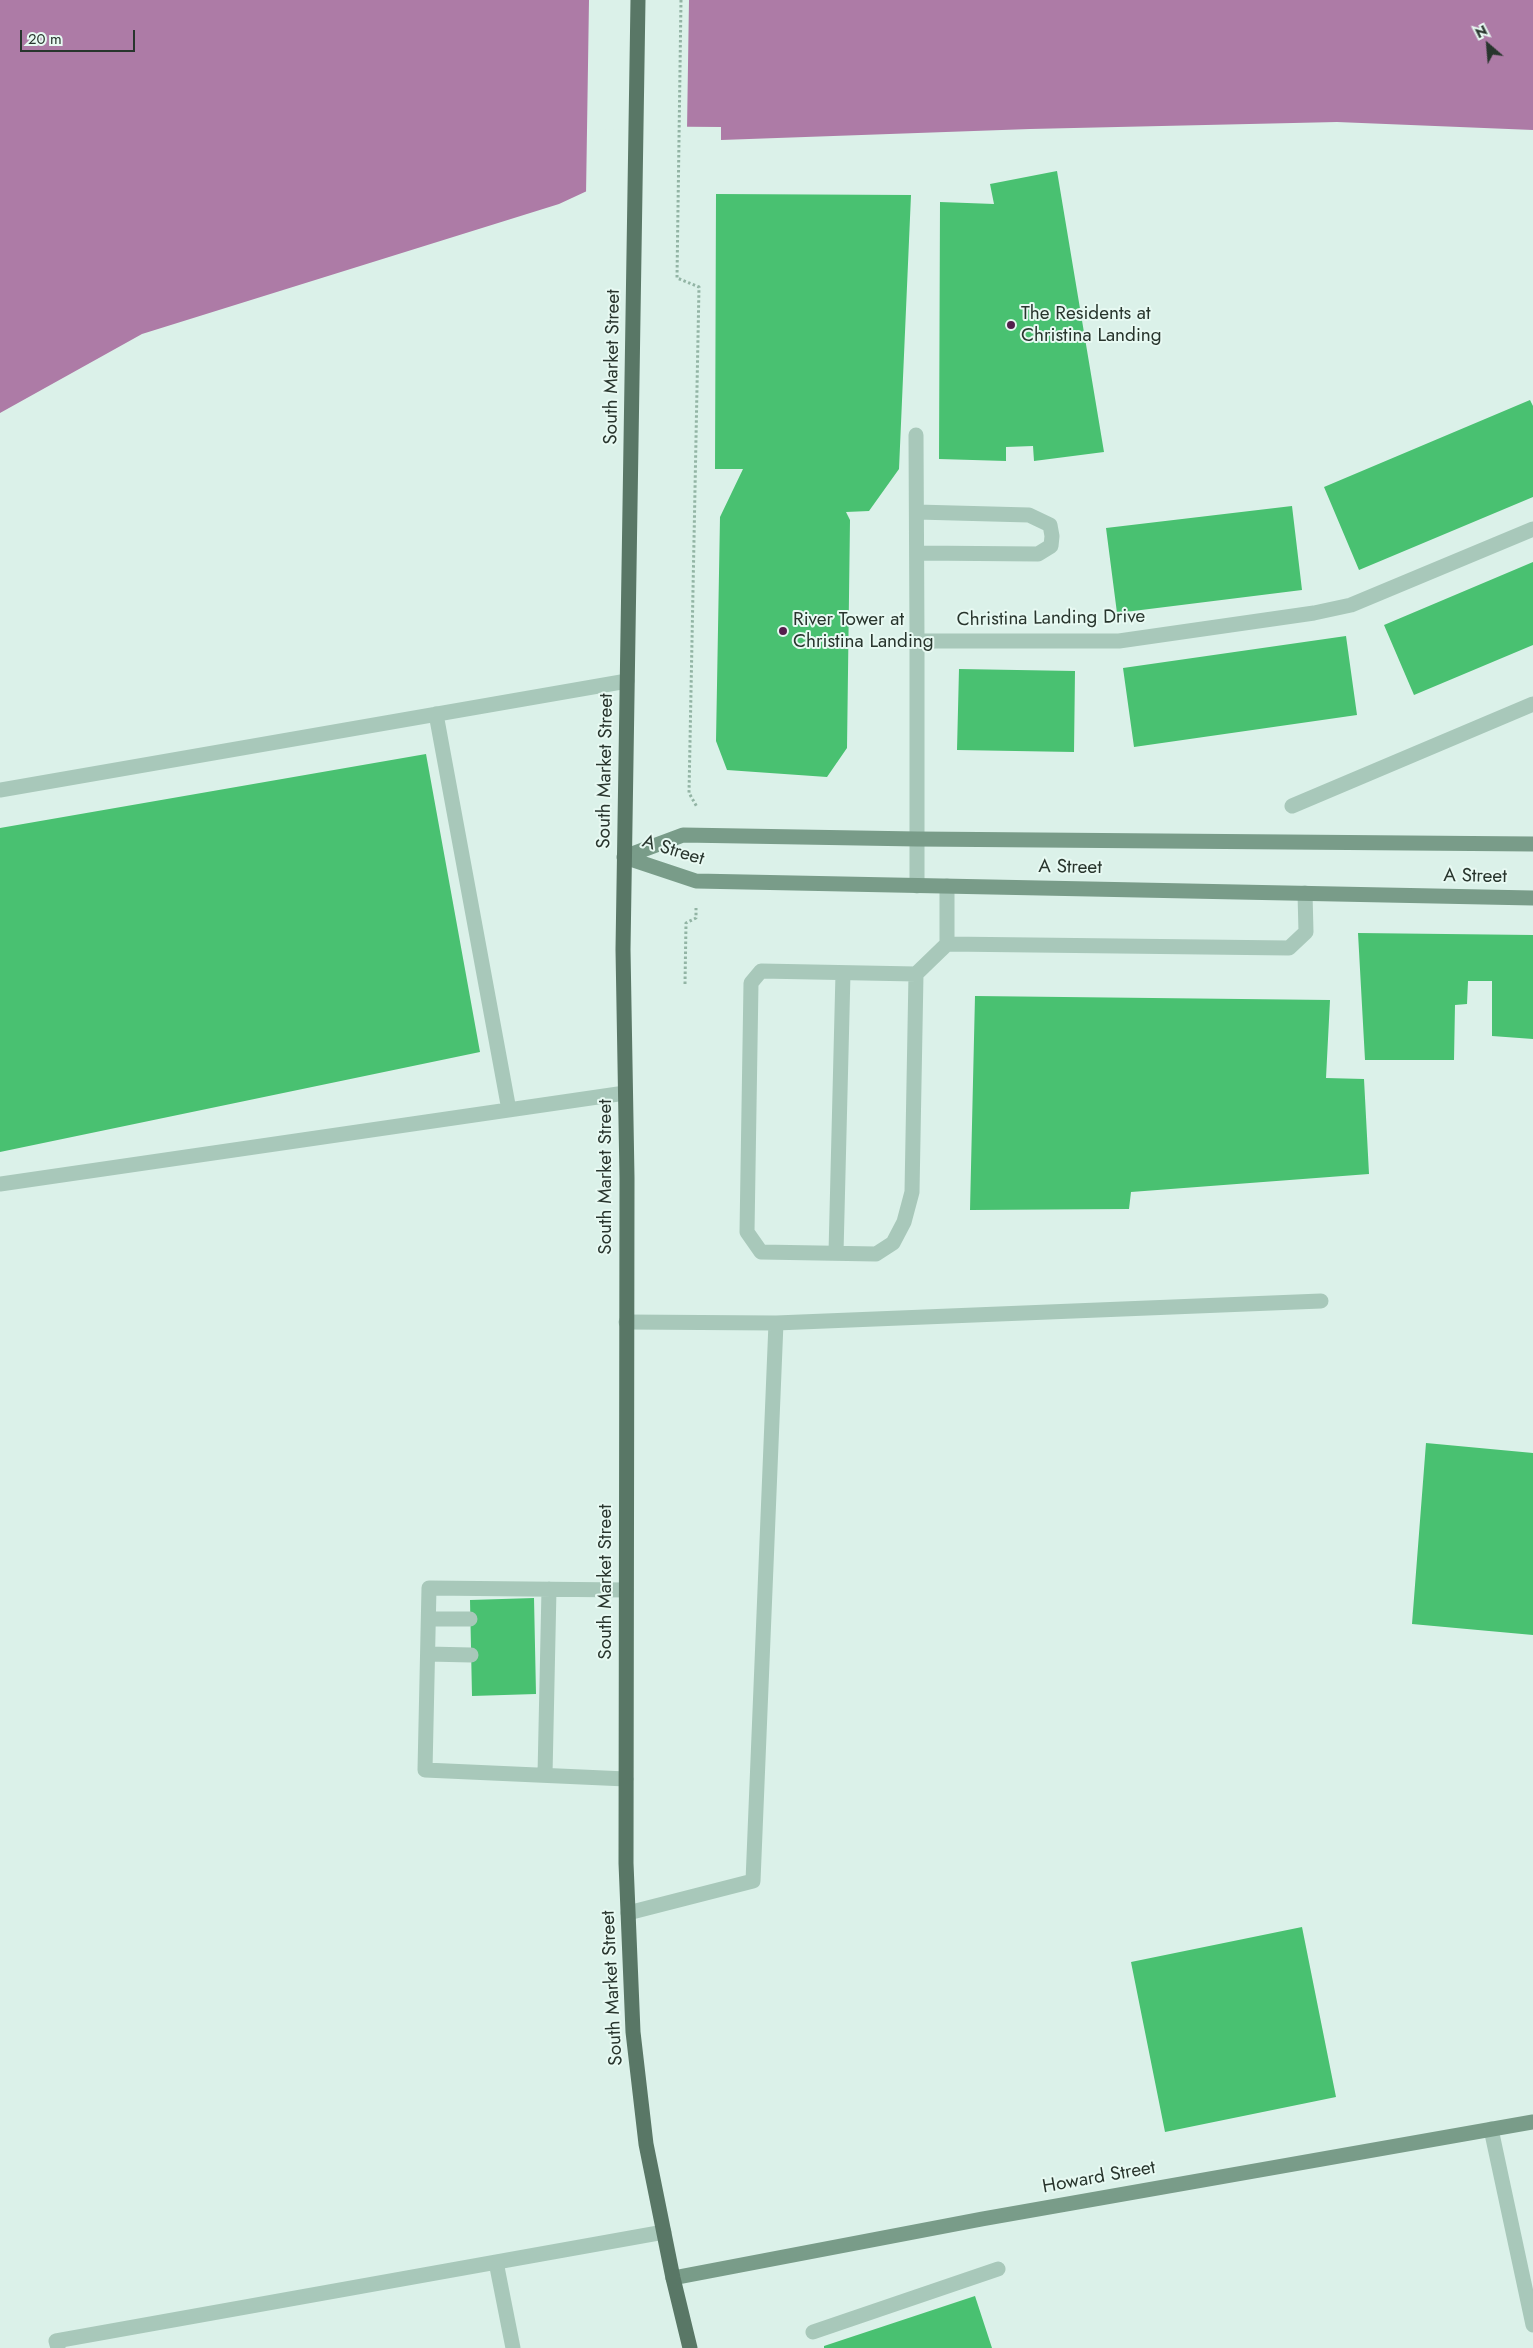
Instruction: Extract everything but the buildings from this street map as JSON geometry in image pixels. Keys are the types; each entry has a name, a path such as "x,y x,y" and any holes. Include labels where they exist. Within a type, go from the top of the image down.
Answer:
{"main road":[{"name":"South Market Street","path":"638,0 624,856 628,1913 633,2032 646,2144 673,2278 690,2348"}],"street":[{"path":"916,435 917,886"},
{"path":"917,512 1029,515 1041,519 1050,525 1052,536 1051,546 1038,554 917,553"},
{"name":"Christina Landing Drive","path":"917,641 1120,641 1314,613 1351,605 1533,529"},
{"path":"0,790 627,681"},
{"path":"1292,806 1533,704"},
{"path":"436,714 509,1110"},
{"name":"A Street","path":"624,856 684,835 917,839 1533,844"},
{"name":"A Street","path":"624,856 696,881 1533,898"},
{"path":"947,886 947,944"},
{"path":"916,974 912,1192 904,1222 893,1243 876,1254 761,1252 746,1232 751,983 761,971 916,974 947,944 1289,948 1306,932 1305,893"},
{"path":"836,1253 843,973"},
{"path":"0,1184 625,1093"},
{"path":"626,1322 776,1324 1321,1301"},
{"path":"628,1913 753,1881 776,1324"},
{"path":"626,1590 429,1588 425,1770 626,1779"},
{"path":"545,1775 541,1620 548,1589"},
{"path":"429,1618 470,1619"},
{"path":"428,1654 471,1655"},
{"name":"Howard Street","path":"673,2278 992,2217 1533,2122"},
{"path":"1491,2129 1533,2325"},
{"path":"58,2348 56,2341 664,2232"},
{"path":"496,2262 513,2348"},
{"path":"813,2332 998,2269"}],"path":[{"path":"681,0 677,278 699,286 689,793 697,806 695,835"},
{"path":"685,984 686,923 696,918 696,881"}],"shaded area":[{"path":"0,0 1533,0 1533,130 1337,122 1030,129 721,140 721,127 591,126 587,191 559,204 142,334 0,413"}],"pier":[{"path":"589,0 689,0 687,130 593,129 590,192 586,195"}],"place":[{"name":"The Residents at Christina Landing","path":"1011,325"},
{"name":"River Tower at Christina Landing","path":"783,631"}]}
